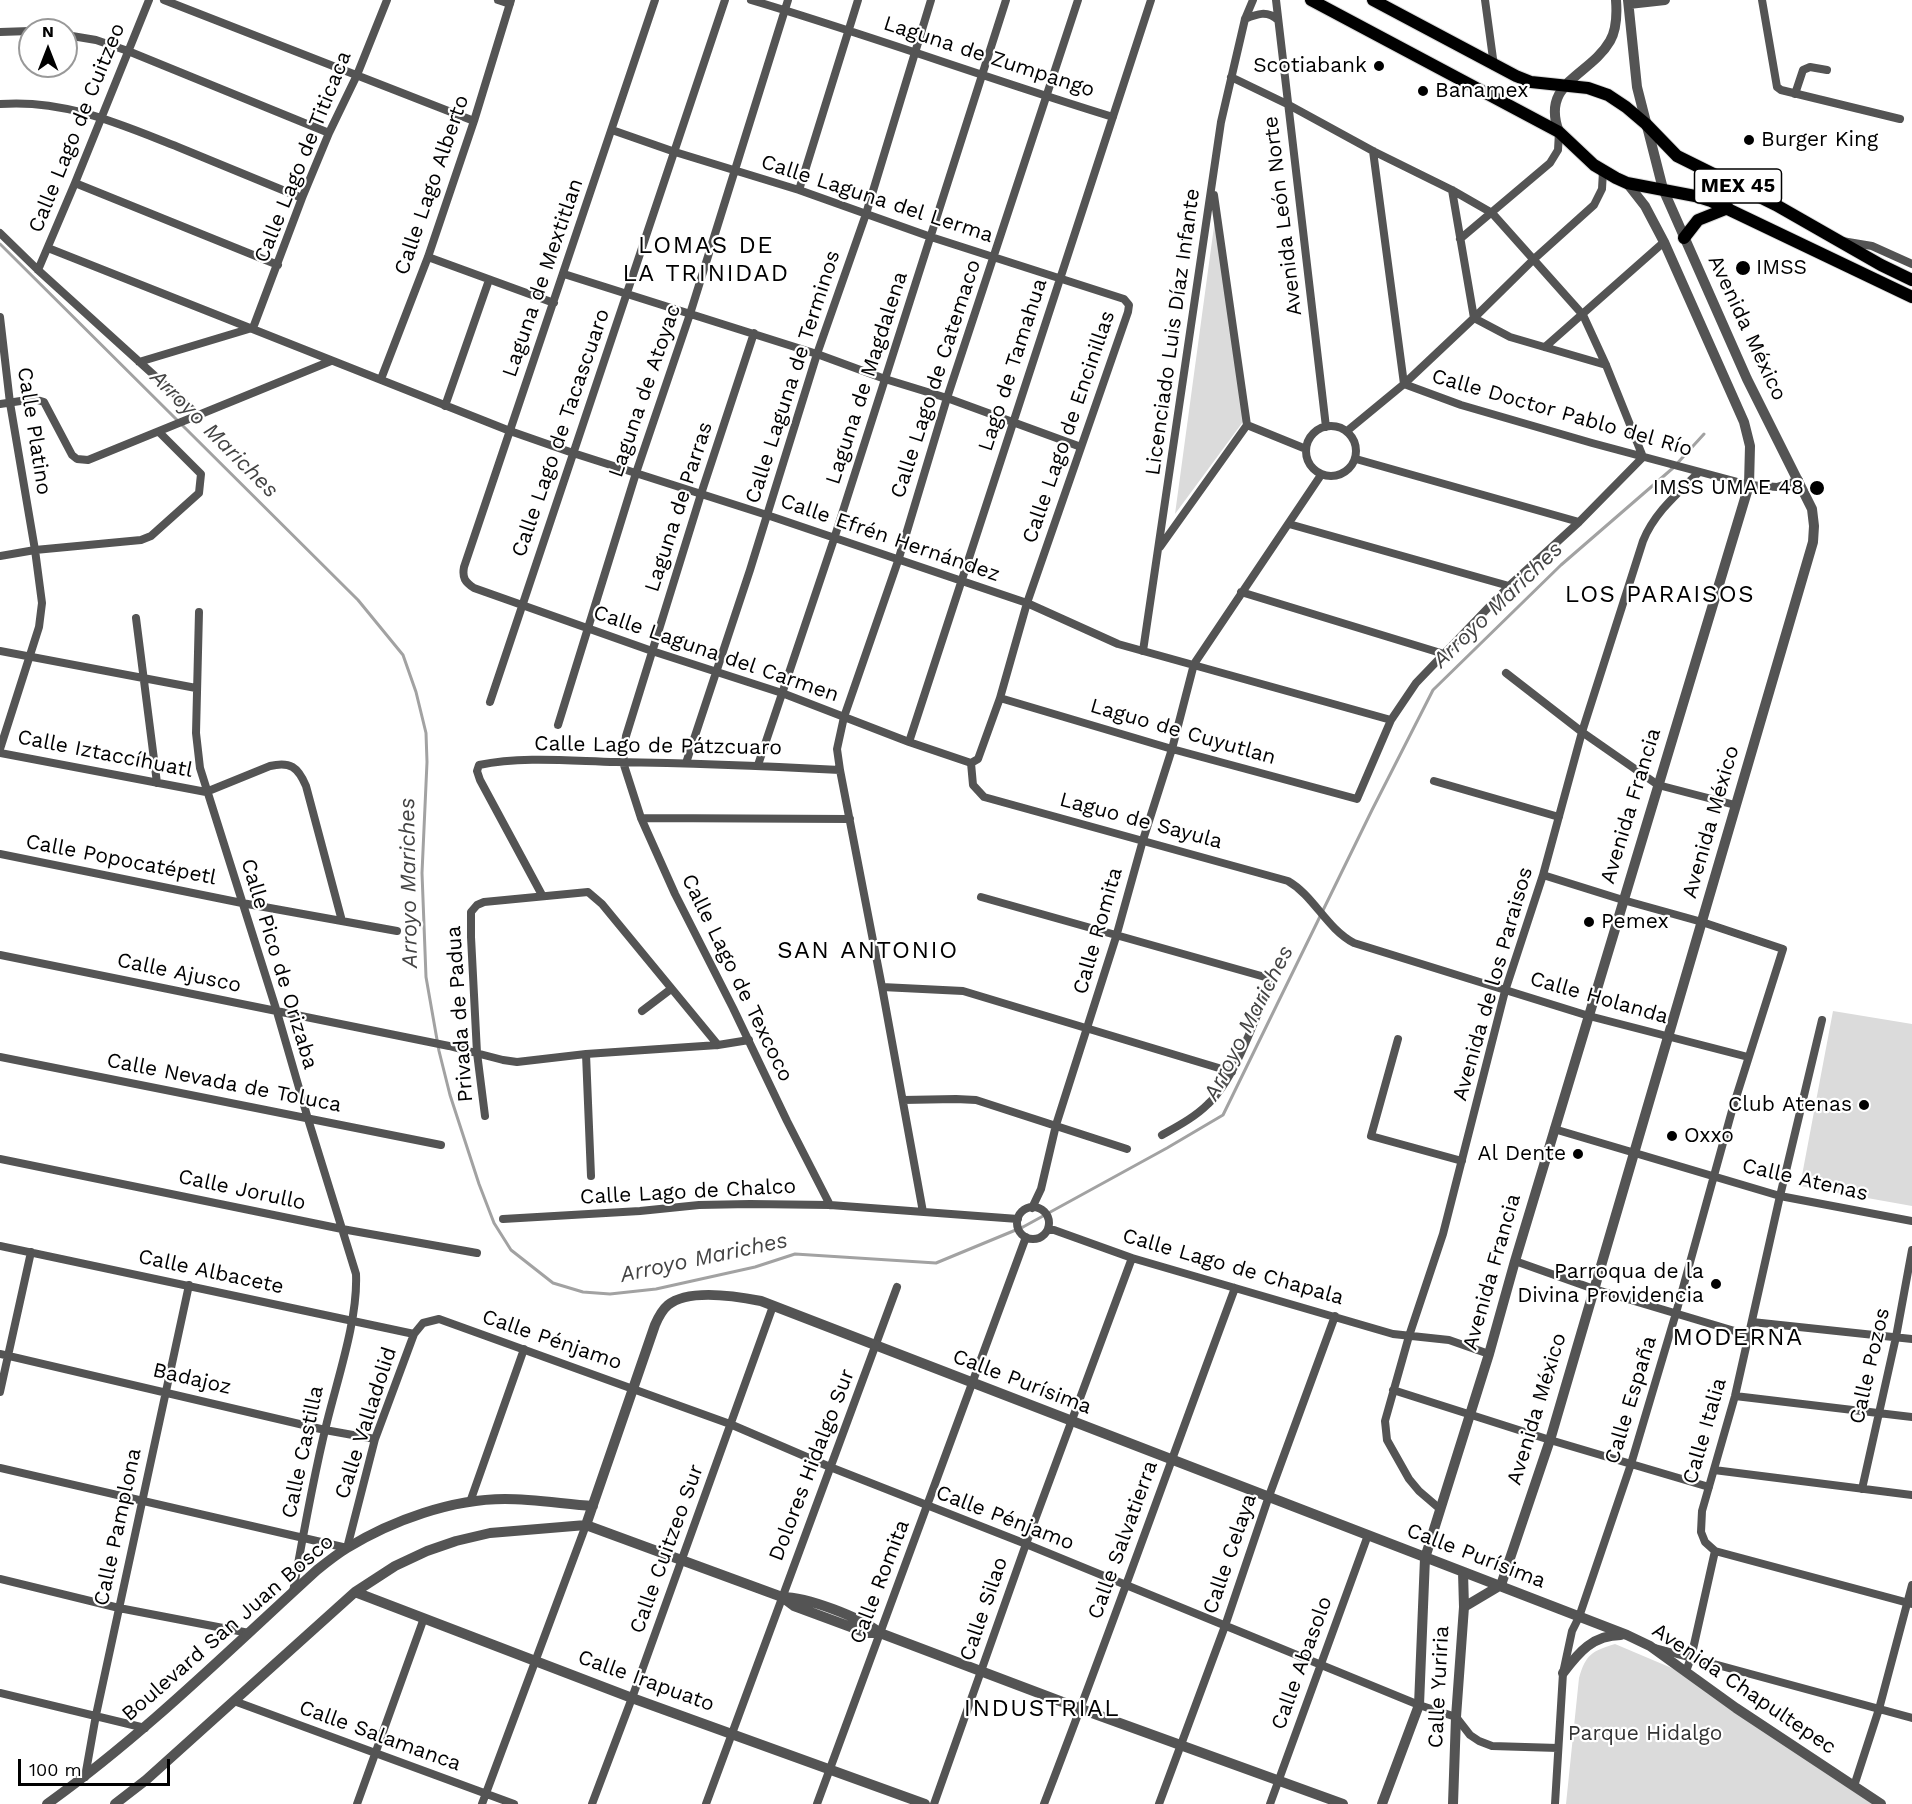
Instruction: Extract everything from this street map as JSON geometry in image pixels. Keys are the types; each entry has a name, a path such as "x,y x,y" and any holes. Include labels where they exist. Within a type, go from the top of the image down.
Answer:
{"main road":[{"name":"MEX 45","path":"1311,0 1558,132 1578,152 1603,171 1627,183 1695,196 1728,208 1912,297"},
{"name":"MEX 45","path":"1373,0 1393,6 1494,66 1531,82 1568,84 1608,95 1646,124 1677,156 1776,205 1881,266 1912,280"},
{"path":"1684,238 1698,220 1728,208"}],"street":[{"name":"Calle Lago de Cuitzeo","path":"38,270 149,0"},
{"path":"164,0 474,121"},
{"name":"Calle Lago de Titicaca","path":"253,328 302,198 329,133 357,75 387,0"},
{"path":"498,0 510,2"},
{"name":"Laguna de Mextitlan","path":"464,567 655,0"},
{"name":"Calle Lago de Tacascuaro","path":"490,702 725,0"},
{"name":"Laguna de Zumpango","path":"751,0 1113,117"},
{"name":"Laguna de Atoyac","path":"558,725 636,473 690,314 788,0"},
{"path":"799,190 858,0"},
{"name":"Calle Laguna de Terminos","path":"686,763 817,354 866,214 931,0"},
{"name":"Laguna de Magdalena","path":"758,765 834,539 1006,0"},
{"name":"Calle Lago de Catemaco","path":"923,1212 837,749 844,717 898,561 947,398 1078,0"},
{"name":"Lago de Tamahua","path":"909,742 1151,0"},
{"name":"Licenciado Luis Díaz Infante","path":"1143,651 1221,122 1245,20 1252,0"},
{"name":"Avenida León Norte","path":"1276,0 1326,427"},
{"path":"1485,0 1494,66"},
{"path":"1461,239 1550,164 1558,150 1558,132 1554,118 1558,94 1610,41 1615,28 1616,0"},
{"path":"1629,2 1665,0"},
{"path":"1762,0 1775,83 1781,90 1900,119"},
{"name":"Calle Lago Alberto","path":"381,379 428,257 474,121 510,2"},
{"name":"Avenida México","path":"1501,1585 1550,1440 1813,542 1812,509 1747,379 1663,189 1637,87 1629,2"},
{"path":"1245,20 1261,13 1273,15 1278,20"},
{"path":"0,32 18,32"},
{"path":"78,37 96,40 128,51 329,133"},
{"path":"1795,94 1797,82 1803,70 1810,67 1827,70"},
{"path":"1231,77 1287,104 1373,151 1452,189 1492,213 1583,315 1643,457 1579,522 1509,586 1416,683 1391,720"},
{"path":"0,104 62,107 101,117 302,198"},
{"name":"Calle Laguna del Lerma","path":"612,130 1124,299 1129,305"},
{"name":"Calle Doctor Pablo del Río","path":"1373,151 1404,384 1461,405 1658,462 1749,485 1777,487 1799,480"},
{"path":"1347,431 1404,384 1534,259 1594,206 1602,189 1603,171"},
{"path":"75,183 278,265"},
{"name":"Avenida Francia","path":"1382,1804 1419,1705 1425,1558 1489,1354 1554,1129 1749,485 1750,446 1744,422 1664,242 1645,206 1627,183"},
{"path":"1160,548 1247,425 1213,186"},
{"path":"1452,189 1474,318"},
{"path":"0,233 198,415"},
{"path":"1837,241 1872,246 1912,264"},
{"path":"1545,347 1664,242"},
{"name":"Calle Efrén Hernández","path":"48,248 510,431 1027,603 1090,632 1143,651 1391,720"},
{"path":"428,257 554,303"},
{"path":"564,274 817,354 1014,421 1081,447"},
{"path":"446,406 489,280"},
{"name":"Calle Lago de Encinillas","path":"970,763 978,759 1000,698 1027,603 1129,305"},
{"name":"Calle Platino","path":"0,317 10,403 42,603 30,657 0,751"},
{"path":"1474,318 1510,337 1606,365"},
{"path":"139,362 253,328"},
{"name":"Laguna de Parras","path":"623,762 626,736 754,333"},
{"path":"0,404 34,399 44,402 72,455 83,460 159,432 331,361"},
{"path":"1247,425 1306,449"},
{"path":"1333,426 1347,431 1356,443 1356,459 1346,473 1330,477 1322,475 1309,465 1306,449 1312,435 1326,427 1333,426"},
{"path":"0,556 35,550 141,540 151,536 199,493 201,474 159,432"},
{"path":"1356,459 1579,522"},
{"name":"Avenida de los Paraisos","path":"1440,1509 1409,1479 1387,1440 1385,1421 1409,1336 1443,1234 1505,991 1543,875 1582,732 1648,527 1699,472"},
{"name":"Calle Romita","path":"1032,1208 1041,1189 1056,1125 1116,937 1143,840 1172,749 1194,664 1322,475"},
{"path":"1288,524 1509,586"},
{"name":"Calle Laguna del Carmen","path":"464,567 463,575 466,583 474,588 652,651 782,693 970,763"},
{"path":"1241,592 1444,654"},
{"name":"Calle Pico de Orizaba","path":"199,612 196,750 356,1274 357,1288 351,1321"},
{"path":"136,618 158,783"},
{"path":"0,651 196,688"},
{"path":"1506,673 1582,732 1658,785 1735,806"},
{"name":"Laguo de Cuyutlan","path":"1000,698 1172,749 1357,799 1391,720"},
{"name":"Calle Iztaccíhuatl","path":"0,751 207,792 270,766 288,765 301,773 342,921"},
{"name":"Calle Lago de Pátzcuaro","path":"542,895 480,780 477,769 479,765 552,760 758,765 840,770"},
{"name":"Calle Lago de Texcoco","path":"623,762 641,818 675,894 830,1205"},
{"name":"Laguo de Sayula","path":"970,763 973,785 984,797 1288,881 1297,886 1315,908"},
{"path":"1434,781 1560,817"},
{"path":"641,818 850,819"},
{"name":"Calle Popocatépetl","path":"0,854 242,903 397,931"},
{"path":"1543,875 1702,922"},
{"path":"542,895 586,891 590,893 602,904 718,1045"},
{"name":"Privada de Padua","path":"484,1116 477,1053 471,912 477,905 484,902 542,895"},
{"path":"981,897 1116,937 1272,979 1232,1072 1210,1102 1162,1135"},
{"name":"Calle Holanda","path":"1315,908 1333,928 1354,943 1589,1016 1748,1057"},
{"name":"Calle España","path":"1555,1804 1563,1673 1572,1631 1579,1617 1630,1464 1676,1313 1748,1057 1783,950 1702,922"},
{"name":"Calle Ajusco","path":"0,955 517,1062 586,1054 718,1045 749,1040"},
{"path":"882,987 963,991 1232,1072"},
{"path":"642,1011 670,989"},
{"name":"Calle Italia","path":"1715,1551 1705,1542 1701,1532 1702,1511 1735,1396 1822,1020"},
{"path":"1398,1039 1371,1136 1462,1161"},
{"path":"586,1054 591,1176"},
{"name":"Calle Nevada de Toluca","path":"0,1057 441,1145"},
{"path":"903,1100 956,1098 976,1100 1127,1149"},
{"name":"Calle Atenas","path":"1554,1129 1780,1196 1912,1221"},
{"name":"Calle Jorullo","path":"0,1159 342,1229 477,1253"},
{"name":"Calle Lago de Chalco","path":"503,1220 750,1203 830,1205 1018,1221"},
{"path":"1032,1208 1044,1212 1048,1226 1041,1237 1024,1236 1018,1221 1022,1213 1032,1208"},
{"name":"Calle Lago de Chapala","path":"1048,1226 1132,1258 1393,1334 1409,1336"},
{"name":"Calle Romita","path":"817,1804 928,1507 1024,1236"},
{"name":"Calle Albacete","path":"0,1246 414,1334"},
{"name":"Calle Pozos","path":"1862,1489 1896,1337 1912,1250"},
{"path":"0,1392 4,1355 31,1252"},
{"name":"Calle Silao","path":"934,1804 1026,1544 1132,1258"},
{"path":"1515,1261 1594,1289 1749,1335"},
{"name":"Calle Pamplona","path":"85,1777 96,1715 189,1285"},
{"name":"Dolores Hidalgo Sur","path":"706,1804 897,1287"},
{"name":"Calle Salvatierra","path":"1044,1804 1127,1587 1235,1288"},
{"name":"Calle Purísima","path":"586,1526 655,1325 664,1308 686,1298 712,1295 744,1298 773,1306 1579,1617"},
{"name":"Calle Cuitzeo Sur","path":"592,1804 682,1562 773,1306"},
{"name":"Calle Celaya","path":"1159,1804 1335,1316"},
{"name":"Calle Pénjamo","path":"433,1320 439,1319 730,1424 928,1507 1026,1544 1419,1705 1456,1717 1470,1735 1492,1746 1558,1748"},
{"name":"Calle Valladolid","path":"347,1548 375,1439 414,1334 423,1323 433,1320"},
{"name":"Calle Castilla","path":"293,1592 325,1430 351,1321"},
{"path":"1752,1322 1912,1339"},
{"path":"1409,1336 1449,1340 1489,1354"},
{"path":"470,1502 524,1349"},
{"name":"Badajoz","path":"4,1355 325,1430 375,1439"},
{"path":"1393,1390 1709,1487"},
{"path":"1735,1396 1912,1417"},
{"path":"0,1468 347,1548"},
{"path":"1714,1470 1912,1494"},
{"name":"Boulevard San Juan Bosco","path":"46,1804 85,1777 145,1728 317,1570 347,1548 398,1522 470,1502 503,1499 593,1506"},
{"path":"482,1804 586,1526"},
{"path":"115,1804 146,1780 355,1592 395,1566 427,1551 490,1533 586,1526 782,1597 794,1606 867,1633 880,1633 1081,1709 1344,1804"},
{"name":"Calle Abasolo","path":"1270,1804 1368,1535"},
{"path":"1686,1671 1691,1658 1715,1551 1910,1604"},
{"name":"Calle Yuriria","path":"1453,1804 1456,1717 1464,1607 1463,1572"},
{"path":"0,1579 119,1608 249,1634"},
{"path":"1464,1607 1501,1585"},
{"path":"1854,1786 1910,1604 1912,1585"},
{"name":"Calle Irapuato","path":"355,1592 632,1698 925,1804"},
{"name":"Avenida Chapultepec","path":"1579,1617 1650,1646 1736,1708 1881,1804"},
{"path":"357,1804 424,1618"},
{"path":"1563,1673 1584,1647 1596,1639 1608,1635 1627,1635"},
{"path":"1650,1646 1912,1718"},
{"path":"0,1693 145,1728"},
{"name":"Calle Salamanca","path":"234,1701 514,1804"}],"green space":[{"path":"1215,219 1248,415 1175,514"},
{"name":"Club Atenas","path":"1833,1011 1912,1024 1912,1206 1800,1186"},
{"name":"Parque Hidalgo","path":"1615,1644 1674,1669 1873,1804 1566,1804 1579,1678 1584,1664 1591,1655"}],"waterway":[{"name":"Arroyo Mariches","path":"0,244 358,600 403,655 416,692 426,733 427,762 422,873 426,977 439,1051 450,1095 494,1223 511,1250 553,1283 583,1292 610,1294 656,1289 755,1267 795,1254 936,1263 1023,1227 1223,1115 1433,690 1561,565 1673,468 1704,434"}],"place":[{"name":"Scotiabank","path":"1379,66"},
{"name":"Banamex","path":"1423,91"},
{"name":"Burger King","path":"1749,140"},
{"name":"IMSS","path":"1743,268"},
{"name":"IMSS UMAE 48","path":"1817,488"},
{"name":"Pemex","path":"1589,922"},
{"name":"Club Atenas","path":"1864,1105"},
{"name":"Oxxo","path":"1672,1136"},
{"name":"Al Dente","path":"1578,1154"},
{"name":"Parroqua de la Divina Providencia","path":"1716,1284"}],"district":[{"name":"LOMAS DE LA TRINIDAD","path":"706,260"},
{"name":"LOS PARAISOS","path":"1660,595"},
{"name":"SAN ANTONIO","path":"868,951"},
{"name":"MODERNA","path":"1738,1338"},
{"name":"INDUSTRIAL","path":"1042,1709"}]}
